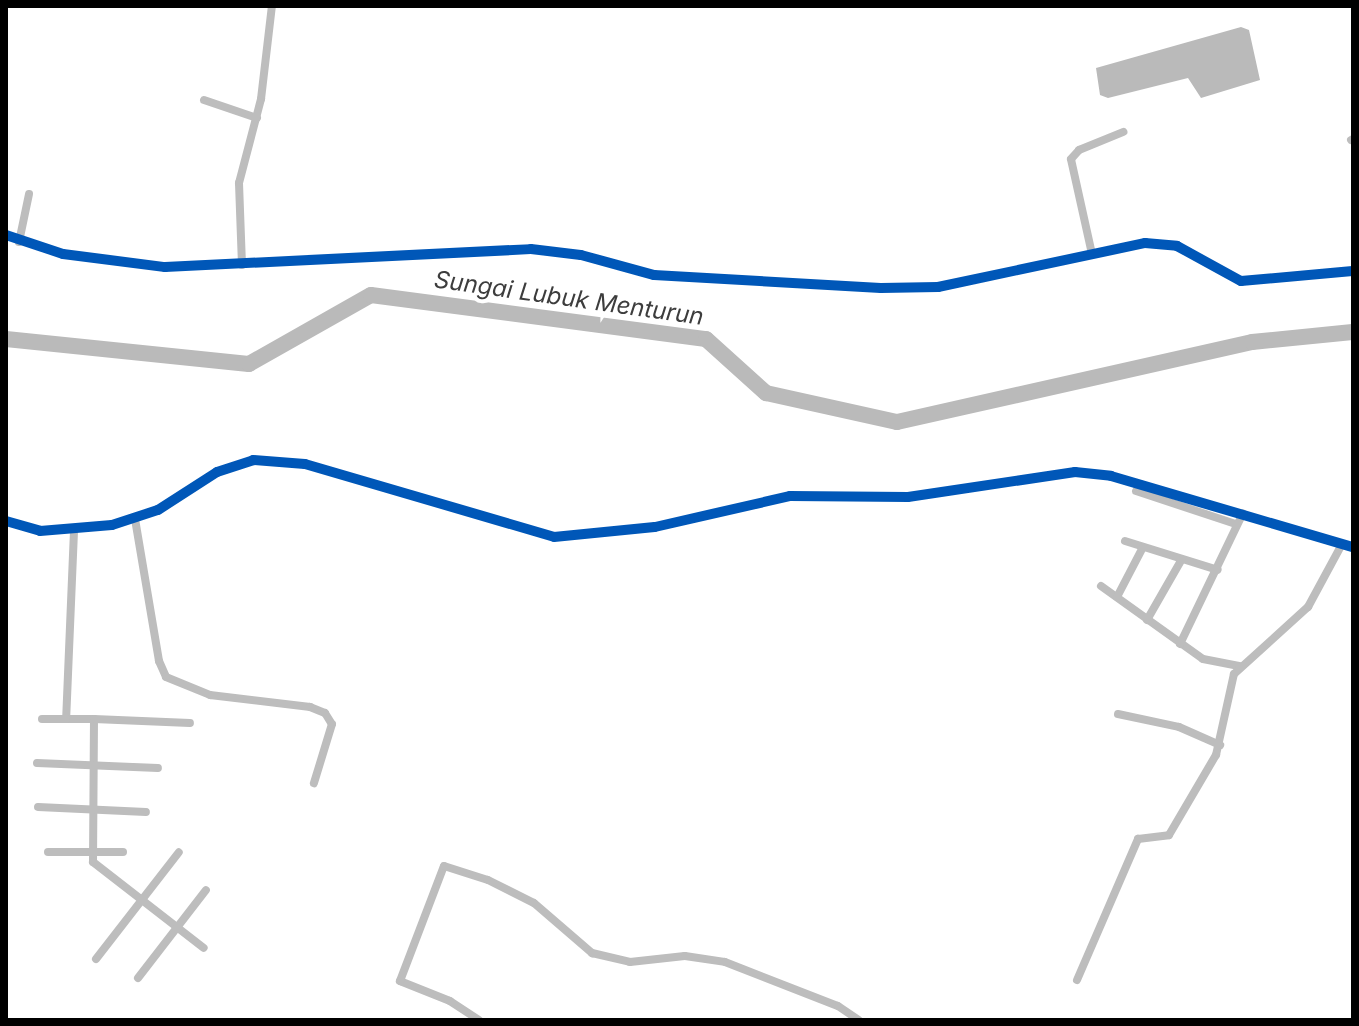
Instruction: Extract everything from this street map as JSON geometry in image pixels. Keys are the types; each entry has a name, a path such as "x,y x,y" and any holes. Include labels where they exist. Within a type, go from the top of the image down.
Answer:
{"street":[{"path":"242,265 239,183 257,118 272,6"},
{"path":"204,100 257,118"},
{"path":"1092,254 1071,159 1079,150 1123,132"},
{"path":"19,242 29,194"},
{"path":"6,235 19,242 76,256 165,267 242,265 320,256 531,249 581,255 654,275 911,289 1145,243 1177,246 1228,276 1256,283 1353,271"},
{"path":"6,521 40,531 74,531 135,519 234,464 274,459 305,464 554,537 655,527 790,496 908,497 1075,472 1111,476 1353,547"},
{"path":"1136,491 1236,524"},
{"path":"1180,644 1243,513"},
{"path":"135,519 166,677 210,695 310,707 325,713 332,724 314,783"},
{"path":"66,719 74,531"},
{"path":"1125,541 1218,570"},
{"path":"1077,980 1138,839 1169,835 1220,745 1231,684 1240,666 1272,645 1308,607 1342,544"},
{"path":"1117,597 1143,547"},
{"path":"1147,620 1182,559"},
{"path":"1101,586 1203,659 1240,666"},
{"path":"1118,714 1179,727 1220,745"},
{"path":"42,719 190,723"},
{"path":"94,719 91,853 103,874 204,948"},
{"path":"37,763 158,768"},
{"path":"38,807 146,812"},
{"path":"48,852 123,852"},
{"path":"96,959 179,852"},
{"path":"479,1020 450,1001 400,981 444,866 488,880 534,903 592,953 630,962 685,956 725,962 838,1006 859,1020"},
{"path":"138,978 206,890"}],"shaded area":[{"path":"1241,27 1249,30 1260,80 1201,98 1188,78 1108,98 1100,95 1096,68"}],"waterway":[{"name":"Sungai Lubuk Menturun","path":"6,339 249,364 371,295 706,339 766,393 897,422 1252,342 1353,332"}],"cycle path":[{"path":"6,235 63,254 165,267 531,249 581,255 654,275 881,288 938,287 1145,243 1177,246 1241,281 1353,271"},
{"path":"6,521 40,531 112,525 158,510 217,472 253,460 305,464 554,537 655,527 790,496 908,497 1075,472 1111,476 1353,547"}]}
